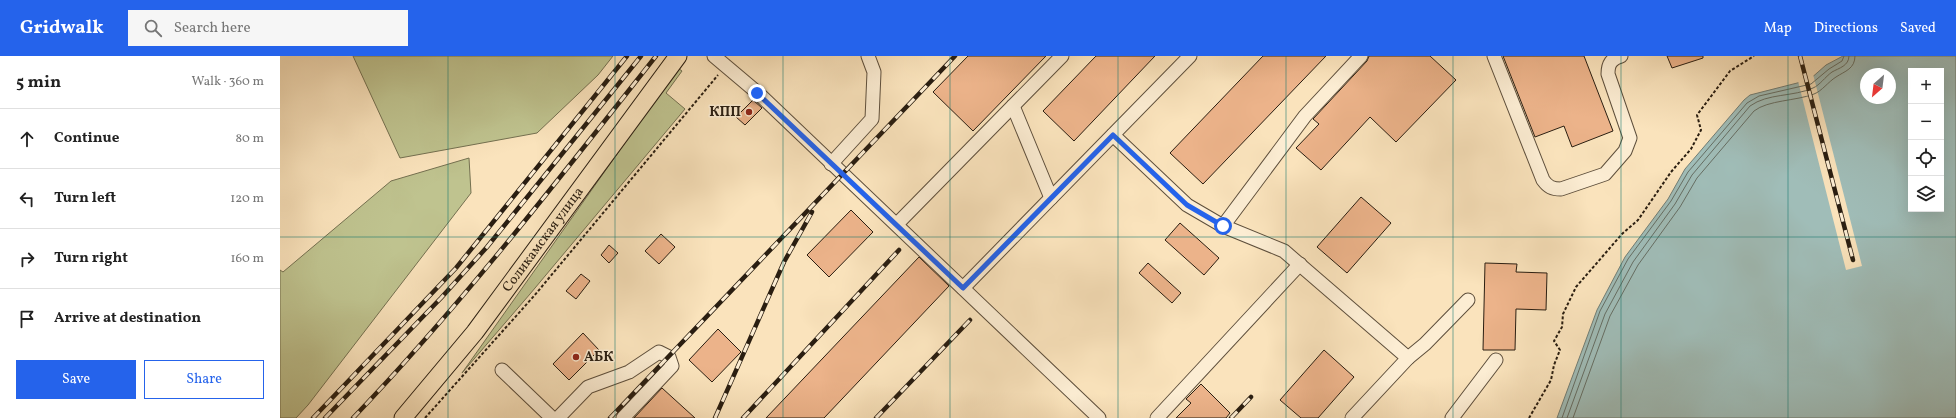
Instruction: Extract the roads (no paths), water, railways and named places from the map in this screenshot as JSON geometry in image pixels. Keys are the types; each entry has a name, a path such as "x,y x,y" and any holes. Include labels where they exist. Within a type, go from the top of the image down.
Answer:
{"main road":[{"name":"Соликамская улица","path":"403,418 474,332 678,56"}],"street":[{"path":"714,56 759,94 1099,418"},
{"path":"831,164 872,119 874,72 868,56"},
{"path":"896,224 1062,56"},
{"path":"963,288 1190,56"},
{"path":"1223,226 1305,116 1361,56"},
{"path":"1494,56 1543,180 1548,186 1554,189 1561,189 1605,174 1629,145 1630,138 1608,74 1608,67 1612,60 1621,56"},
{"path":"1013,106 1051,198"},
{"path":"1113,135 1187,205 1223,226 1284,251 1408,358"},
{"path":"1157,418 1300,264"},
{"path":"1352,418 1408,358 1425,344 1468,300"},
{"path":"558,418 588,387 622,376 659,352 669,356 672,366 623,418"},
{"path":"1452,418 1496,360"},
{"path":"502,370 552,418"}],"water":[{"path":"1843,56 1956,56 1956,418 1557,418 1597,310 1625,257 1668,199 1685,169 1744,100 1750,95 1809,80 1826,65"}],"railway":[{"path":"313,418 456,268 627,56"},
{"path":"325,418 441,298 487,247 641,56"},
{"path":"353,418 433,331 509,241 656,56"},
{"path":"610,418 955,56"},
{"path":"1800,56 1853,260"},
{"path":"715,418 784,262 812,212"},
{"path":"743,418 899,250"},
{"path":"876,418 970,320"},
{"path":"1231,418 1251,397"}],"place":[{"name":"КПП","path":"749,112"},
{"name":"АБК","path":"576,357"}]}
